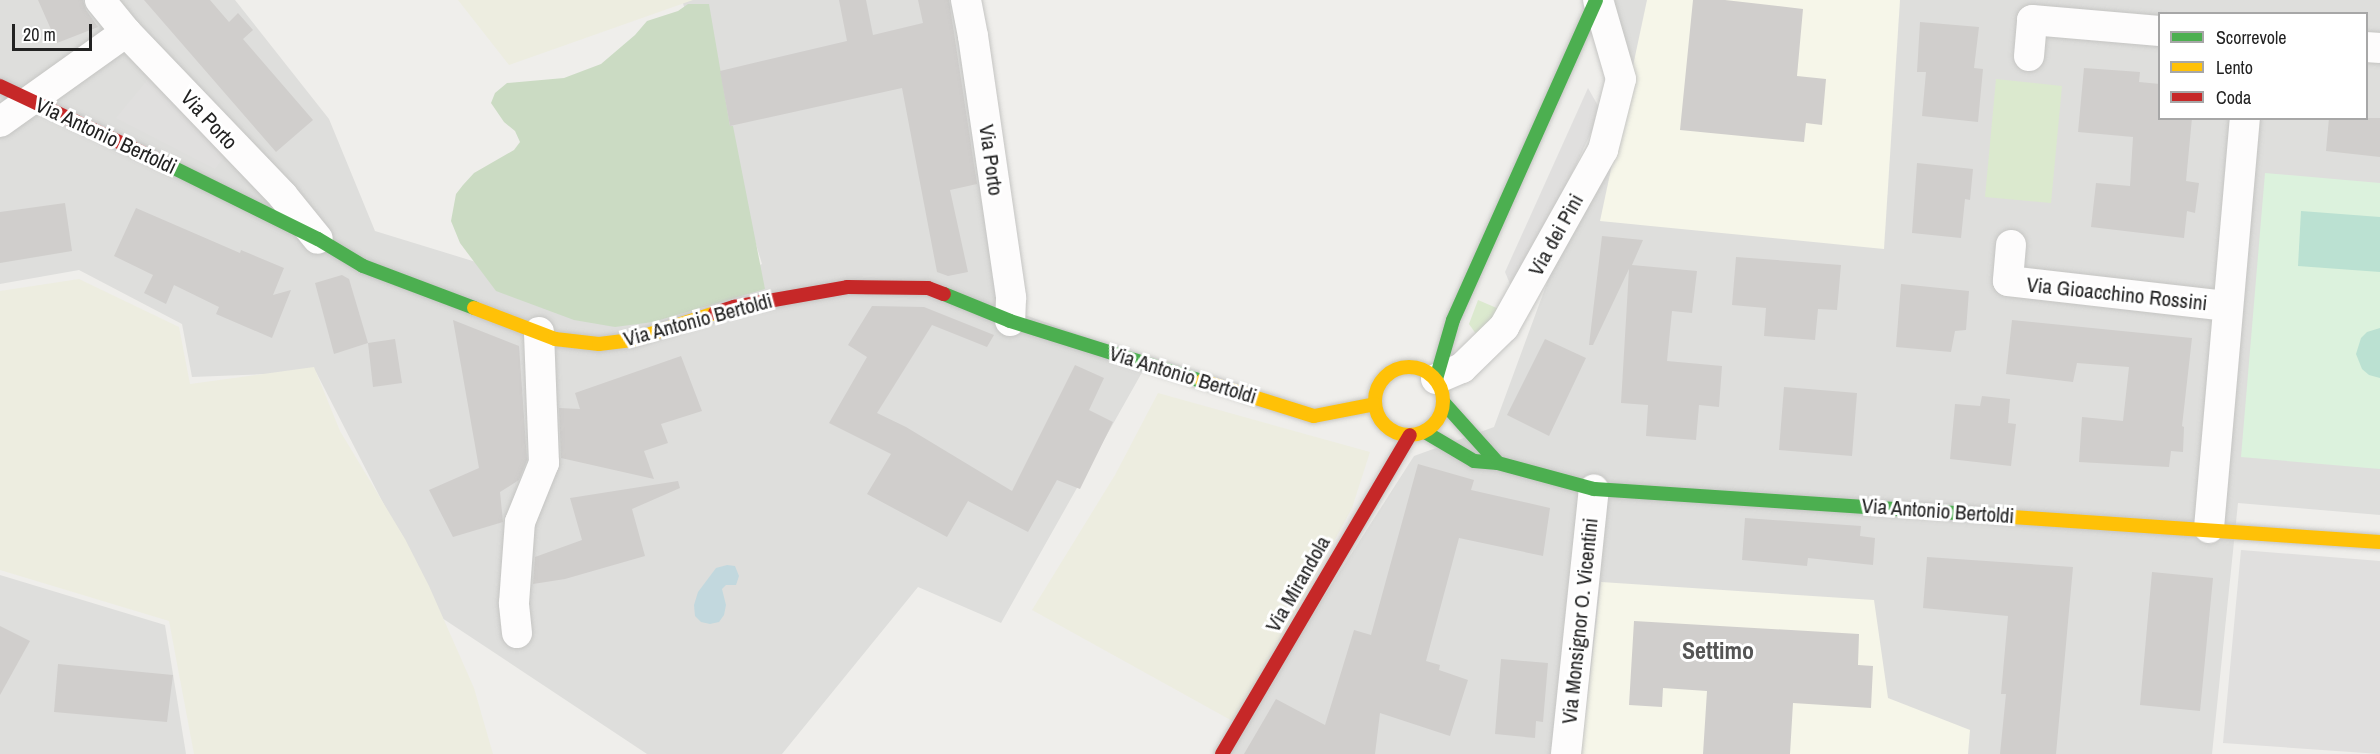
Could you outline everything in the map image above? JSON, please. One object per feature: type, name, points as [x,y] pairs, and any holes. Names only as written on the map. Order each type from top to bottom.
[{"type":"street","name":"Via Porto","points":[[100,0],[126,32],[236,150],[283,196],[318,239]]},
{"type":"street","name":"Via Porto","points":[[966,0],[1009,287],[1010,321]]},
{"type":"street","points":[[1430,382],[1453,320],[1567,61],[1597,0]]},
{"type":"street","points":[[1597,0],[1621,79]]},
{"type":"street","points":[[2029,57],[2032,20],[2158,31]]},
{"type":"street","points":[[0,122],[28,99],[126,32]]},
{"type":"street","points":[[1567,61],[1585,51],[1594,53],[1605,59],[1621,79]]},
{"type":"street","name":"Via dei Pini","points":[[1430,382],[1462,368],[1504,327],[1603,150],[1621,79]]},
{"type":"street","name":"Via Antonio Bertoldi","points":[[0,86],[212,185],[318,239],[363,266],[555,339],[599,344],[632,340],[734,306],[847,287],[928,288],[1010,321],[1314,416],[1375,404]]},
{"type":"street","name":"Via Gioacchino Rossini","points":[[2209,528],[2226,306],[2245,120]]},
{"type":"street","points":[[212,185],[236,150]]},
{"type":"street","name":"Via Gioacchino Rossini","points":[[2011,245],[2008,281],[2226,306]]},
{"type":"street","points":[[1453,320],[1429,347],[1430,382],[1437,422],[1425,432],[1410,435],[1393,431],[1381,420],[1375,404],[1377,389],[1385,376],[1397,368],[1430,382],[1498,464]]},
{"type":"street","points":[[517,633],[513,603],[520,522],[544,463],[539,332]]},
{"type":"street","name":"Via Antonio Bertoldi","points":[[1425,432],[1474,461],[1498,464],[1594,489],[2209,528],[2380,542]]},
{"type":"street","name":"Via Mirandola","points":[[1222,754],[1410,435]]},
{"type":"street","name":"Via Monsignor O. Vicentini","points":[[1566,754],[1594,489]]},
{"type":"shaded area","points":[[0,0],[235,0],[329,119],[375,231],[655,317],[762,264],[682,0],[971,0],[1025,315],[1149,360],[1001,623],[918,587],[782,754],[647,754],[442,618],[316,372],[192,377],[182,324],[79,270],[0,284]]},
{"type":"shaded area","points":[[458,0],[693,0],[509,65]]},
{"type":"shaded area","points":[[1615,0],[2380,0],[2380,515],[2238,503],[2212,754],[1223,754],[1414,456],[1494,427],[1611,109]]},
{"type":"shaded area","points":[[1647,0],[1900,0],[1884,249],[1600,221]]},
{"type":"shaded area","points":[[154,72],[228,152],[215,169],[116,118]]},
{"type":"shaded area","points":[[1588,88],[1601,111],[1515,296],[1505,272]]},
{"type":"shaded area","points":[[79,279],[179,327],[190,384],[314,367],[340,431],[405,539],[429,586],[474,688],[493,754],[194,754],[169,621],[0,570],[0,291]]},
{"type":"shaded area","points":[[1158,393],[1370,452],[1352,508],[1236,723],[1032,610],[1115,475]]},
{"type":"shaded area","points":[[2241,550],[2380,561],[2380,754],[2223,743]]},
{"type":"shaded area","points":[[0,575],[165,625],[186,754],[0,754]]},
{"type":"shaded area","points":[[1601,582],[1874,600],[1888,698],[1970,730],[1968,754],[1581,754]]},
{"type":"green space","points":[[688,4],[709,4],[730,126],[733,126],[765,289],[653,322],[615,327],[574,320],[496,291],[460,243],[451,221],[456,194],[463,185],[474,173],[514,150],[520,142],[515,131],[504,122],[491,103],[495,93],[507,83],[564,78],[601,64],[635,35],[647,21],[678,11]]},
{"type":"green space","points":[[1996,79],[2062,86],[2051,203],[1985,197]]},
{"type":"green space","points":[[2265,173],[2380,183],[2380,469],[2241,457]]},
{"type":"green space","points":[[2301,211],[2380,217],[2380,272],[2298,266]]},
{"type":"green space","points":[[1478,300],[1506,312],[1476,334],[1469,324]]},
{"type":"green space","points":[[2380,328],[2380,378],[2369,375],[2362,369],[2356,354],[2361,338],[2367,332]]},
{"type":"water","points":[[727,565],[735,566],[739,576],[736,585],[726,585],[722,589],[726,605],[724,615],[719,622],[710,624],[701,622],[695,616],[694,605],[698,592],[716,568]]},
{"type":"building","points":[[38,0],[83,0],[86,10],[98,27],[57,43]]},
{"type":"building","points":[[144,0],[210,0],[229,22],[238,13],[253,30],[243,39],[313,120],[276,152]]},
{"type":"building","points":[[839,0],[866,0],[873,35],[923,23],[918,0],[949,0],[977,184],[950,190],[968,272],[948,276],[937,272],[902,88],[730,126],[720,71],[847,41]]},
{"type":"building","points":[[1693,0],[1725,0],[1803,9],[1797,76],[1826,79],[1822,125],[1806,123],[1804,142],[1680,130]]},
{"type":"building","points":[[1920,22],[1979,27],[1974,68],[1983,69],[1978,122],[1922,116],[1926,72],[1917,72]]},
{"type":"building","points":[[2084,68],[2140,72],[2139,82],[2158,84],[2158,120],[2192,120],[2186,181],[2199,183],[2195,213],[2187,211],[2184,238],[2091,227],[2096,183],[2130,186],[2133,137],[2078,132]]},
{"type":"building","points":[[2380,118],[2380,157],[2326,151],[2329,120]]},
{"type":"building","points":[[1917,163],[1973,169],[1970,200],[1965,199],[1961,238],[1912,233]]},
{"type":"building","points":[[65,203],[72,251],[0,263],[0,212]]},
{"type":"building","points":[[136,208],[240,253],[241,250],[284,268],[273,295],[291,290],[272,338],[216,314],[219,307],[174,285],[166,304],[144,293],[153,275],[114,256]]},
{"type":"building","points":[[1602,236],[1643,240],[1632,265],[1697,271],[1692,313],[1672,311],[1667,361],[1722,366],[1719,407],[1699,405],[1696,440],[1646,436],[1648,405],[1621,403],[1629,269],[1593,345],[1589,345]]},
{"type":"building","points":[[1736,257],[1841,265],[1837,310],[1818,309],[1815,340],[1764,336],[1766,308],[1732,305]]},
{"type":"building","points":[[342,275],[349,279],[368,343],[334,354],[315,283]]},
{"type":"building","points":[[1901,284],[1969,291],[1966,330],[1955,331],[1951,352],[1896,347]]},
{"type":"building","points":[[872,306],[924,307],[994,335],[987,347],[932,325],[877,413],[906,427],[1012,491],[1075,365],[1104,378],[1089,410],[1113,422],[1080,489],[1057,480],[1028,532],[968,501],[947,537],[867,494],[891,454],[829,423],[867,357],[848,345]]},
{"type":"building","points":[[453,320],[519,346],[527,460],[519,480],[500,492],[503,522],[453,537],[429,490],[479,468]]},
{"type":"building","points":[[2012,320],[2192,338],[2182,426],[2184,427],[2183,452],[2171,451],[2169,467],[2079,462],[2082,417],[2123,421],[2129,367],[2077,363],[2073,382],[2006,374]]},
{"type":"building","points":[[395,339],[402,383],[373,387],[368,343]]},
{"type":"building","points":[[1545,339],[1586,358],[1549,436],[1507,415]]},
{"type":"building","points":[[681,356],[702,411],[661,424],[668,443],[644,451],[654,479],[561,458],[559,408],[580,409],[575,393]]},
{"type":"building","points":[[1784,387],[1857,393],[1852,456],[1779,450]]},
{"type":"building","points":[[1982,396],[2010,399],[2008,423],[2016,424],[2011,466],[1950,459],[1955,404],[1980,406]]},
{"type":"building","points":[[1418,464],[1474,480],[1471,490],[1550,508],[1543,556],[1459,538],[1426,661],[1440,665],[1439,670],[1468,680],[1450,736],[1380,713],[1375,754],[1244,754],[1276,699],[1325,725],[1354,630],[1371,635]]},
{"type":"building","points":[[678,481],[680,488],[632,509],[645,556],[565,579],[533,584],[535,557],[582,540],[570,498]]},
{"type":"building","points":[[1745,518],[1861,526],[1860,536],[1875,538],[1873,565],[1808,558],[1807,566],[1742,560]]},
{"type":"building","points":[[1927,557],[2073,567],[2056,754],[2000,754],[2006,694],[2001,694],[2008,616],[1923,608]]},
{"type":"building","points":[[2152,572],[2213,578],[2200,711],[2140,705]]},
{"type":"building","points":[[1634,621],[1859,634],[1858,665],[1873,666],[1871,708],[1793,703],[1790,754],[1703,754],[1707,691],[1663,688],[1662,707],[1629,705]]},
{"type":"building","points":[[0,626],[30,641],[0,695]]},
{"type":"building","points":[[1501,659],[1548,663],[1543,722],[1536,721],[1535,738],[1495,734]]},
{"type":"building","points":[[58,664],[173,675],[167,722],[54,712]]},
{"type":"traffic: fast","points":[[1436,379],[1453,320],[1596,0]]},
{"type":"traffic: fast","points":[[166,164],[318,239],[363,266],[474,308]]},
{"type":"traffic: fast","points":[[944,294],[1010,321],[1202,381]]},
{"type":"traffic: fast","points":[[1443,402],[1497,462]]},
{"type":"traffic: fast","points":[[1425,432],[1474,461],[1498,463],[1594,489],[1997,516]]},
{"type":"traffic: slow","points":[[474,308],[555,339],[599,344],[632,340],[715,313]]},
{"type":"traffic: slow","points":[[1409,367],[1422,370],[1433,377],[1440,388],[1443,401],[1440,414],[1433,425],[1422,432],[1409,435],[1396,432],[1385,425],[1378,414],[1375,401],[1378,388],[1385,377],[1396,370],[1409,367]]},
{"type":"traffic: slow","points":[[1202,381],[1314,416],[1375,404]]},
{"type":"traffic: slow","points":[[1997,516],[2380,542]]},
{"type":"traffic: jam","points":[[0,86],[166,164]]},
{"type":"traffic: jam","points":[[715,313],[734,307],[847,287],[928,288],[944,294]]},
{"type":"traffic: jam","points":[[1222,754],[1410,435]]},
{"type":"district","name":"Settimo","points":[[1718,651]]}]
